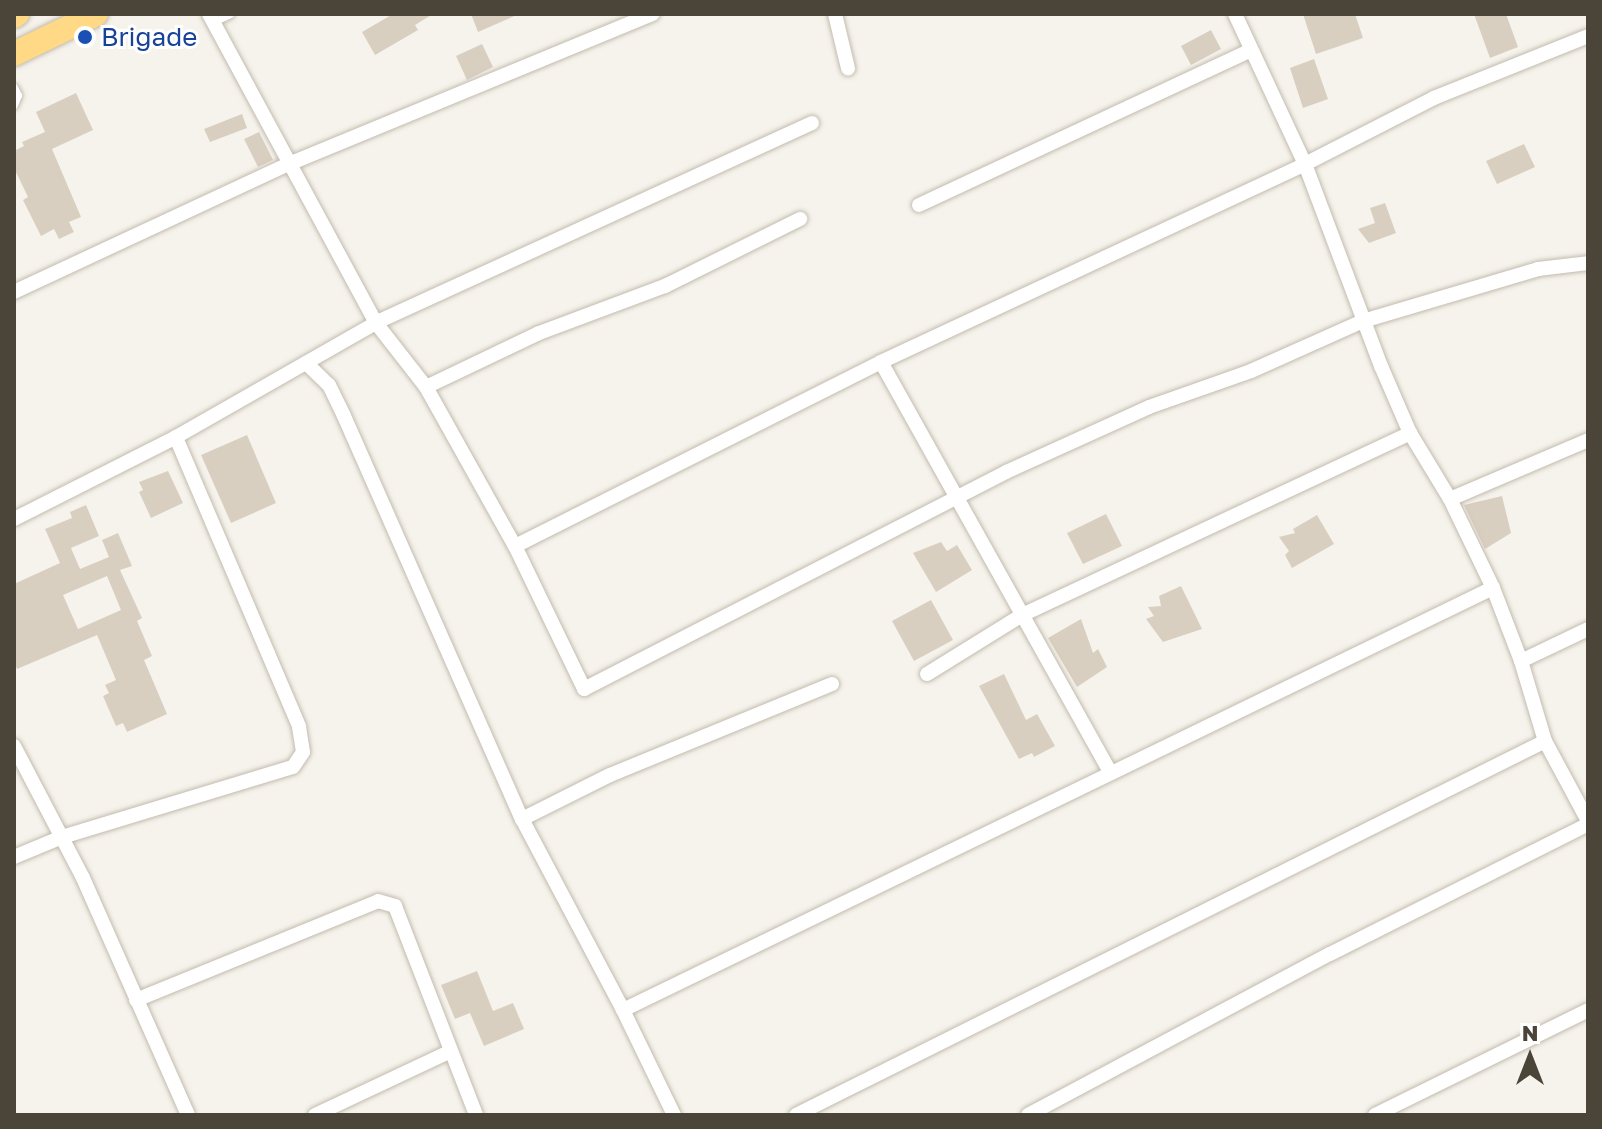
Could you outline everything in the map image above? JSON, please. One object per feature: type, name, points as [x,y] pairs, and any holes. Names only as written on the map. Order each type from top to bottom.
[{"type":"highway","points":[[14,54],[96,14]]},
{"type":"street","points":[[14,292],[291,163],[653,14]]},
{"type":"street","points":[[835,14],[848,68]]},
{"type":"street","points":[[1028,1115],[1330,954],[1588,823],[1545,741],[1521,661],[1493,588],[1450,499],[1410,433],[1363,321],[1305,164],[1249,51],[1235,14]]},
{"type":"street","points":[[211,18],[376,323],[426,387],[515,546],[584,689],[957,497],[1149,407],[1251,371],[1363,321],[1538,269],[1588,263]]},
{"type":"street","points":[[515,546],[881,362],[1305,164],[1434,98],[1588,36]]},
{"type":"street","points":[[919,205],[1249,51]]},
{"type":"street","points":[[14,519],[176,437],[376,323],[812,123]]},
{"type":"street","points":[[426,387],[539,333],[665,286],[800,219]]},
{"type":"street","points":[[881,362],[1110,772]]},
{"type":"street","points":[[306,363],[329,385],[522,819],[623,1010],[674,1115]]},
{"type":"street","points":[[927,674],[1022,615],[1410,433]]},
{"type":"street","points":[[14,857],[62,837],[293,767],[303,752],[299,726],[176,437]]},
{"type":"street","points":[[1450,499],[1588,440]]},
{"type":"street","points":[[623,1010],[1493,588]]},
{"type":"street","points":[[1521,661],[1588,629]]},
{"type":"street","points":[[522,819],[610,775],[832,684]]},
{"type":"street","points":[[796,1115],[1545,741]]},
{"type":"street","points":[[14,746],[62,837],[188,1115]]},
{"type":"street","points":[[136,1000],[378,901],[395,906],[449,1052],[476,1115]]},
{"type":"street","points":[[1375,1115],[1588,1010]]},
{"type":"street","points":[[315,1115],[449,1052]]},
{"type":"lane","points":[[211,18],[230,14]]},
{"type":"lane","points":[[14,87],[18,95],[14,105]]},
{"type":"building","points":[[393,14],[433,14],[415,25],[418,30],[375,55],[362,32]]},
{"type":"building","points":[[471,14],[519,14],[478,32]]},
{"type":"building","points":[[1303,14],[1355,14],[1363,38],[1316,54]]},
{"type":"building","points":[[1474,14],[1506,14],[1518,47],[1490,58]]},
{"type":"building","points":[[1211,30],[1221,49],[1191,65],[1181,46]]},
{"type":"building","points":[[482,44],[493,67],[467,80],[456,56]]},
{"type":"building","points":[[1314,59],[1328,99],[1303,108],[1290,68]]},
{"type":"building","points":[[76,93],[93,130],[52,149],[81,217],[69,222],[74,232],[59,239],[54,229],[41,236],[23,200],[28,197],[14,168],[14,151],[24,146],[22,142],[45,132],[36,112]]},
{"type":"building","points":[[242,114],[247,128],[210,142],[204,129]]},
{"type":"building","points":[[259,132],[273,160],[258,167],[244,139]]},
{"type":"building","points":[[1524,144],[1535,167],[1497,184],[1486,161]]},
{"type":"building","points":[[1385,203],[1396,233],[1369,243],[1358,229],[1375,223],[1370,208]]},
{"type":"building","points":[[247,435],[276,503],[231,523],[201,455]]},
{"type":"building","points":[[168,471],[183,503],[151,518],[139,492],[143,490],[139,482]]},
{"type":"building","points":[[1502,496],[1511,533],[1485,549],[1464,505]]},
{"type":"building","points":[[86,505],[99,536],[71,548],[80,569],[109,557],[102,540],[118,533],[132,566],[120,570],[142,618],[137,621],[152,656],[144,660],[167,714],[127,732],[123,723],[116,726],[103,696],[109,693],[105,685],[116,680],[97,635],[17,669],[14,661],[14,584],[60,563],[45,529],[72,518],[70,512]],"holes":[[[107,576],[121,610],[78,629],[63,595]]]},
{"type":"building","points":[[1106,514],[1122,546],[1083,564],[1067,533]]},
{"type":"building","points":[[1317,515],[1334,544],[1292,568],[1285,555],[1289,551],[1279,537],[1295,533],[1293,529]]},
{"type":"building","points":[[941,542],[947,551],[957,545],[972,570],[936,592],[913,553]]},
{"type":"building","points":[[1181,586],[1202,629],[1163,642],[1146,619],[1154,616],[1148,607],[1161,606],[1159,596]]},
{"type":"building","points":[[931,600],[953,640],[914,661],[892,621]]},
{"type":"building","points":[[1081,619],[1093,653],[1098,649],[1107,667],[1077,687],[1048,638]]},
{"type":"building","points":[[1004,674],[1026,720],[1037,714],[1055,746],[1034,757],[1032,753],[1019,759],[979,686]]},
{"type":"building","points":[[477,971],[493,1011],[513,1003],[524,1029],[484,1046],[470,1013],[455,1019],[441,985]]},
{"type":"place","name":"Brigade","points":[[85,37]]}]
